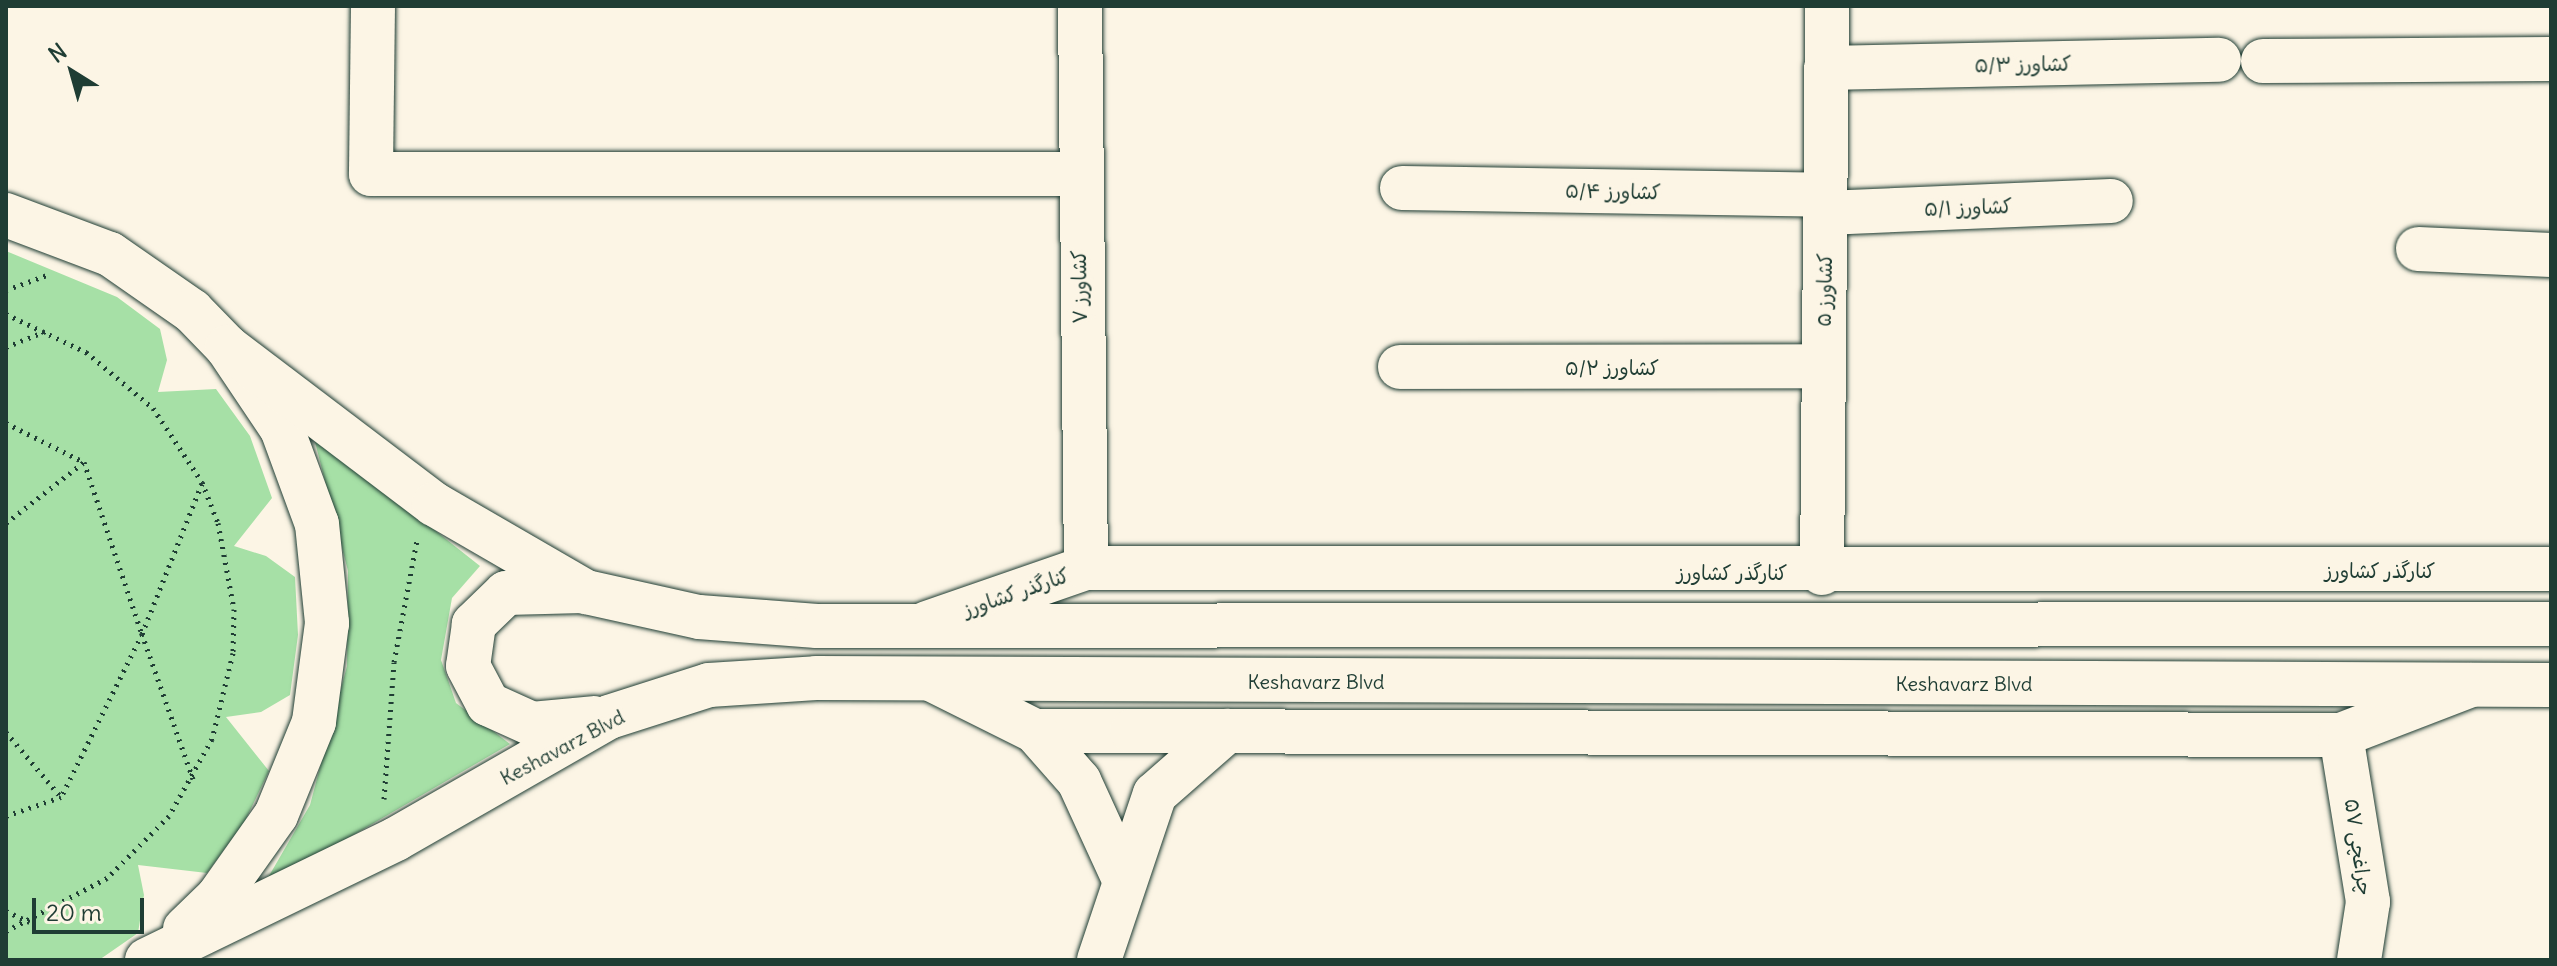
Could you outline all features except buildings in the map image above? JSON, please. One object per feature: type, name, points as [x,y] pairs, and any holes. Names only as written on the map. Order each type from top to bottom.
[{"type":"street","points":[[373,6],[371,174],[1077,174]]},
{"type":"street","name":"کشاورز ۷","points":[[1080,6],[1077,174],[1086,568]]},
{"type":"street","name":"کشاورز ۵","points":[[1822,573],[1827,6]]},
{"type":"street","points":[[2263,61],[2551,59]]},
{"type":"street","name":"کشاورز ۵/۳","points":[[1826,68],[2219,60]]},
{"type":"street","name":"کشاورز ۵/۴","points":[[1402,188],[1825,204]]},
{"type":"street","name":"کشاورز ۵/۱","points":[[1825,204],[2111,201]]},
{"type":"street","points":[[6,215],[110,254],[153,280],[227,347],[434,504],[586,592]]},
{"type":"street","points":[[2418,249],[2551,255]]},
{"type":"street","points":[[146,960],[218,897],[270,826],[298,770],[323,673],[325,585],[317,524],[282,429],[227,347]]},
{"type":"street","name":"کشاورز ۵/۲","points":[[1400,367],[1824,366]]},
{"type":"street","name":"کنارگذر کشاورز","points":[[923,624],[1086,568],[1822,573],[2551,569]]},
{"type":"street","points":[[609,717],[532,724],[488,704],[468,666],[474,624],[506,593],[586,592],[699,617],[923,624],[2551,624]]},
{"type":"street","points":[[931,679],[1035,731],[1079,781],[1123,877]]},
{"type":"street","name":"Keshavarz Blvd","points":[[146,960],[396,839],[609,717],[709,685],[931,679],[2551,685]]},
{"type":"street","points":[[1035,731],[2341,735],[2473,684]]},
{"type":"street","points":[[1099,960],[1123,877],[1155,794],[1227,731]]},
{"type":"street","name":"چراغچی ۵۷","points":[[2341,735],[2368,902],[2359,960]]},
{"type":"path","points":[[6,314],[47,330],[110,369],[153,408],[202,482],[229,565],[233,653],[212,739],[193,779],[141,849],[71,903],[31,923],[6,931]]},
{"type":"path","points":[[6,347],[47,330]]},
{"type":"path","points":[[6,423],[84,462],[193,779]]},
{"type":"path","points":[[6,523],[84,462]]},
{"type":"path","points":[[6,816],[61,797],[142,634],[202,482]]},
{"type":"path","points":[[396,839],[384,809],[394,662],[421,518],[434,504]]},
{"type":"path","points":[[6,732],[61,797]]},
{"type":"path","points":[[6,911],[31,923]]},
{"type":"green space","points":[[6,251],[117,297],[160,329],[167,360],[158,392],[216,389],[250,436],[272,498],[234,546],[266,556],[295,577],[298,635],[290,695],[261,712],[226,717],[269,771],[245,821],[207,873],[138,865],[144,895],[138,933],[99,960],[6,960]]},
{"type":"green space","points":[[313,434],[480,566],[452,598],[441,660],[456,703],[510,744],[262,888],[310,805],[347,666],[348,571]]}]
